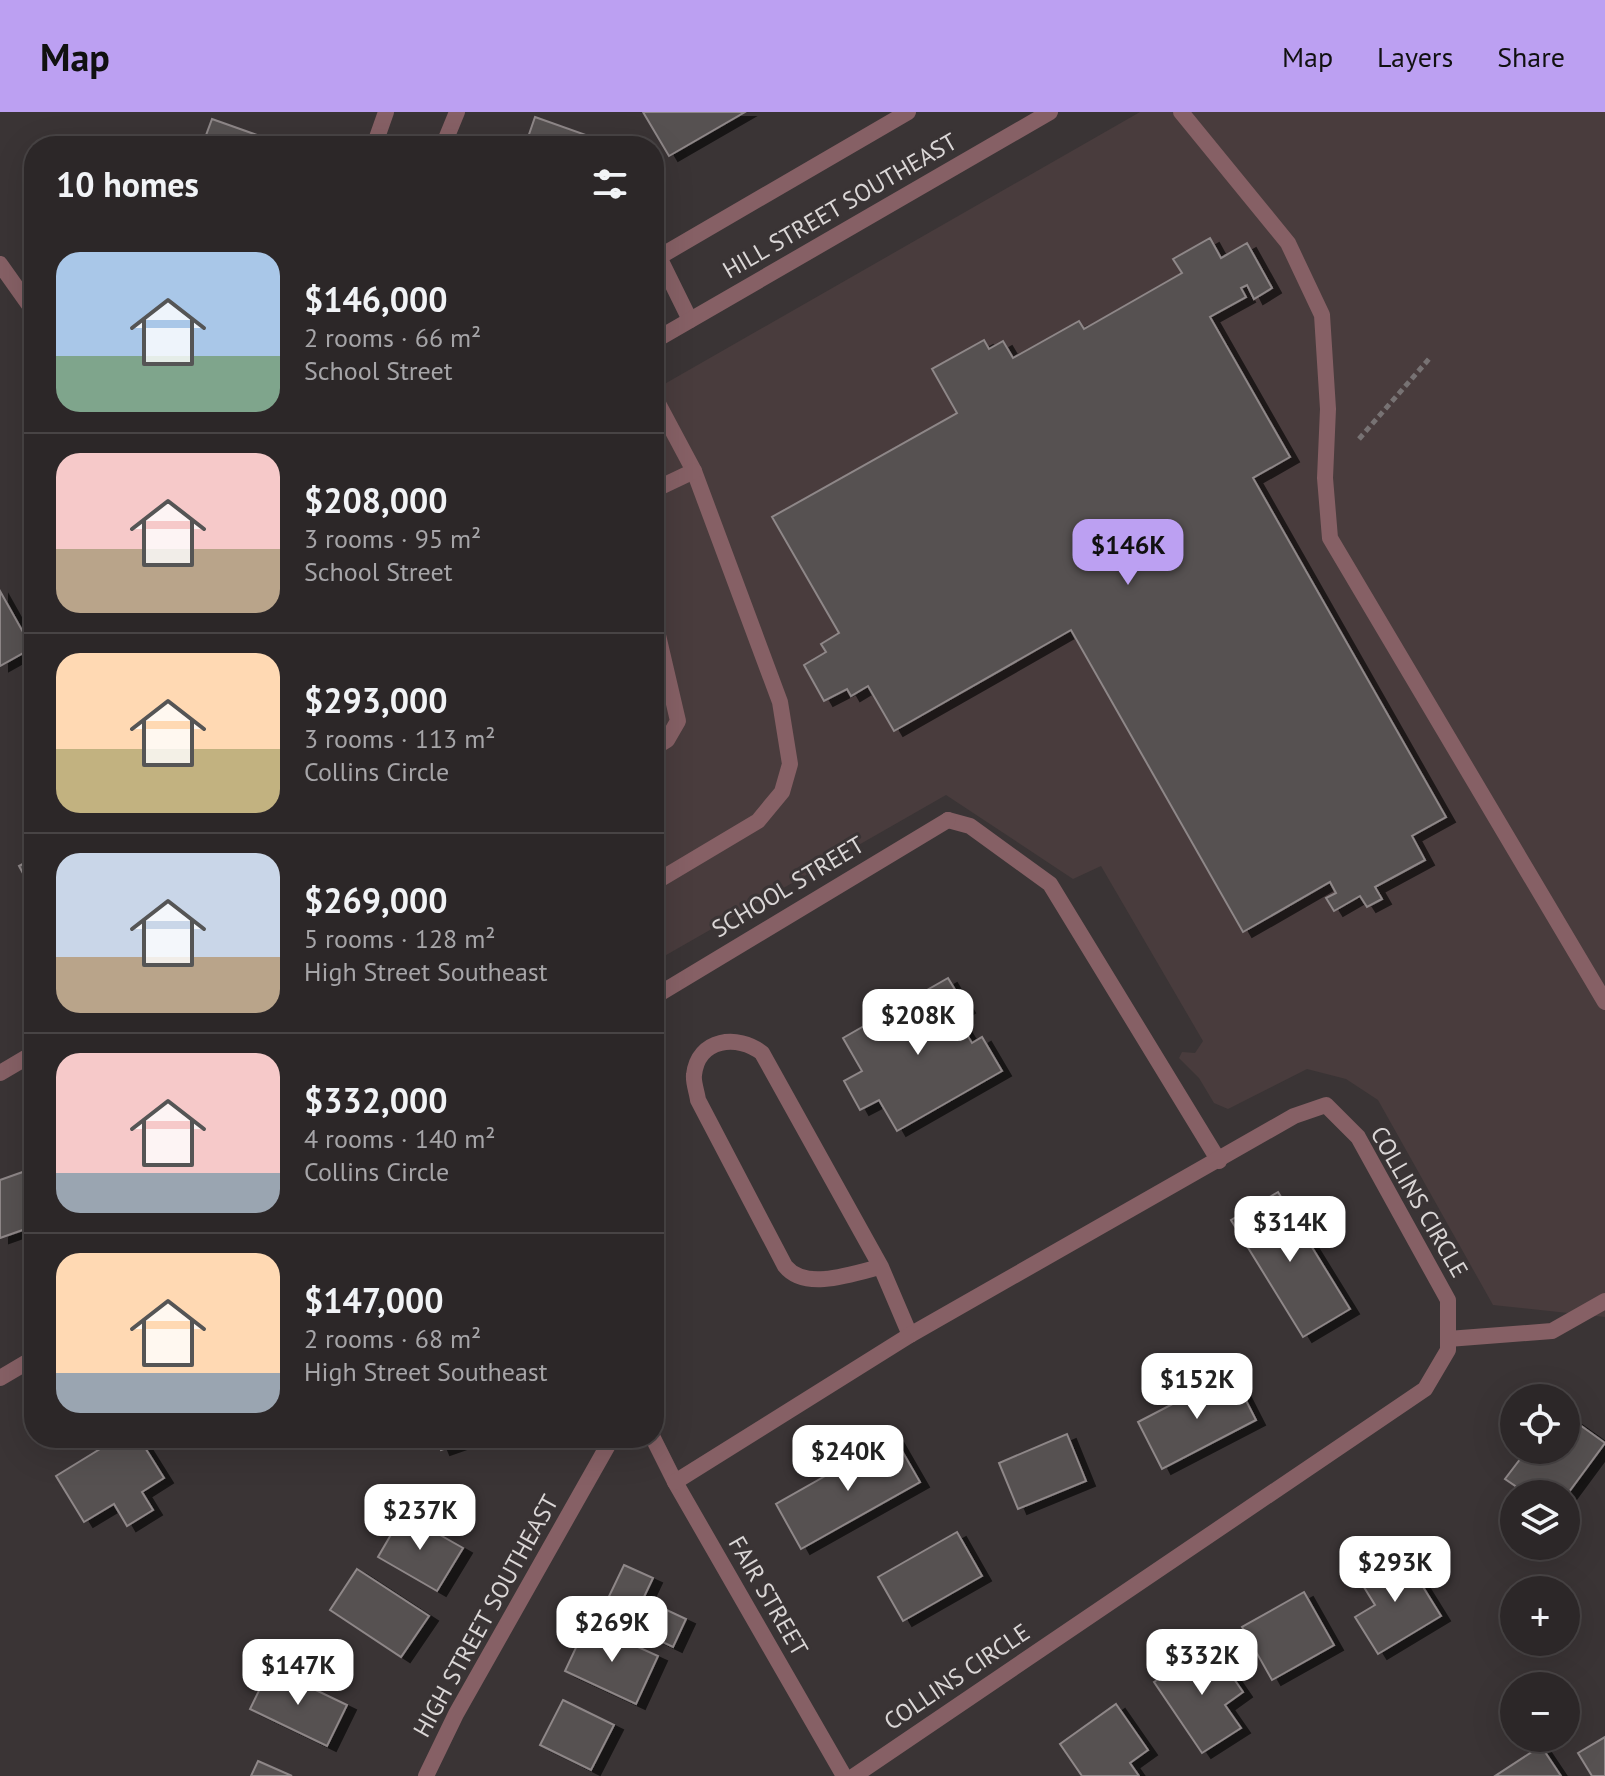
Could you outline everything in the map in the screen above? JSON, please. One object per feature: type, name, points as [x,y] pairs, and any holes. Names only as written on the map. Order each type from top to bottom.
[{"type":"street","points":[[378,136],[386,112]]},
{"type":"street","points":[[447,136],[457,112]]},
{"type":"street","points":[[664,254],[908,112]]},
{"type":"street","name":"HILL STREET SOUTHEAST","points":[[664,335],[1050,112]]},
{"type":"street","points":[[1181,112],[1288,243],[1322,315],[1328,409],[1325,478],[1330,538],[1605,1002]]},
{"type":"street","points":[[0,264],[24,298]]},
{"type":"street","points":[[664,267],[690,320]]},
{"type":"street","points":[[664,415],[694,471],[780,702],[790,764],[782,792],[758,821],[664,877]]},
{"type":"street","points":[[664,485],[694,471]]},
{"type":"street","points":[[664,661],[678,721],[664,742]]},
{"type":"street","name":"SCHOOL STREET","points":[[664,991],[948,820],[970,826],[1050,884],[1219,1161]]},
{"type":"street","points":[[881,1267],[811,1279],[792,1275],[785,1266],[698,1100],[694,1077],[698,1058],[710,1047],[732,1040],[751,1044],[762,1053],[881,1267],[910,1335]]},
{"type":"street","points":[[0,1073],[24,1059]]},
{"type":"street","name":"COLLINS CIRCLE","points":[[675,1482],[910,1335],[1294,1116],[1326,1105],[1358,1137],[1448,1300],[1448,1350],[1425,1389],[854,1776]]},
{"type":"street","points":[[1448,1339],[1552,1331],[1605,1301]]},
{"type":"street","points":[[0,1378],[24,1364]]},
{"type":"street","name":"HIGH STREET SOUTHEAST","points":[[426,1776],[456,1714],[606,1448]]},
{"type":"street","name":"FAIR STREET","points":[[658,1448],[844,1776]]},
{"type":"path","points":[[1359,439],[1429,359]]},
{"type":"shaded area","points":[[1140,112],[1605,112],[1605,1317],[1493,1305],[1378,1100],[1346,1079],[1307,1069],[1228,1109],[1214,1103],[1199,1078],[1179,1058],[1182,1052],[1195,1053],[1203,1041],[1101,866],[1073,879],[946,795],[664,956],[664,384]]},
{"type":"building","points":[[643,112],[745,112],[669,156],[664,148],[664,136],[657,136]]},
{"type":"building","points":[[535,117],[586,135],[586,136],[528,136]]},
{"type":"building","points":[[212,119],[260,136],[206,136]]},
{"type":"building","points":[[1210,238],[1221,258],[1247,243],[1272,288],[1254,299],[1247,285],[1241,288],[1246,297],[1210,317],[1290,457],[1253,478],[1446,817],[1412,836],[1425,860],[1375,887],[1382,899],[1367,907],[1360,896],[1334,911],[1326,898],[1336,893],[1330,882],[1243,932],[1071,630],[894,731],[868,686],[851,696],[847,689],[824,701],[804,665],[826,652],[821,644],[839,633],[772,517],[957,413],[932,369],[984,340],[989,349],[1003,341],[1013,358],[1079,321],[1084,329],[1182,273],[1173,259]]},
{"type":"building","points":[[0,591],[24,634],[24,652],[0,666]]},
{"type":"building","points":[[948,978],[966,1008],[955,1015],[972,1043],[982,1037],[1002,1071],[897,1131],[879,1100],[860,1110],[844,1081],[862,1071],[843,1038]]},
{"type":"building","points":[[24,1172],[24,1230],[0,1238],[0,1180]]},
{"type":"building","points":[[1278,1192],[1350,1309],[1303,1337],[1231,1220]]},
{"type":"building","points":[[1232,1373],[1256,1420],[1162,1469],[1138,1422]]},
{"type":"building","points":[[1580,1425],[1605,1443],[1578,1480],[1505,1479],[1516,1464],[1580,1464]]},
{"type":"building","points":[[1067,1434],[1086,1481],[1018,1509],[999,1463]]},
{"type":"building","points":[[894,1437],[920,1482],[801,1549],[776,1504]]},
{"type":"building","points":[[102,1448],[145,1448],[164,1478],[142,1492],[153,1510],[127,1526],[114,1504],[84,1522],[56,1476]]},
{"type":"building","points":[[403,1514],[463,1548],[437,1591],[378,1557]]},
{"type":"building","points":[[957,1532],[982,1576],[903,1621],[878,1577]]},
{"type":"building","points":[[1402,1553],[1441,1616],[1378,1654],[1355,1617],[1375,1605],[1359,1579]]},
{"type":"building","points":[[624,1565],[653,1578],[643,1599],[686,1619],[673,1647],[601,1613]]},
{"type":"building","points":[[357,1569],[429,1616],[401,1657],[330,1610]]},
{"type":"building","points":[[1304,1592],[1334,1645],[1272,1680],[1242,1627]]},
{"type":"building","points":[[587,1624],[658,1656],[636,1704],[565,1671]]},
{"type":"building","points":[[1210,1644],[1243,1692],[1225,1705],[1241,1728],[1202,1753],[1154,1682]]},
{"type":"building","points":[[270,1668],[347,1705],[327,1746],[250,1709]]},
{"type":"building","points":[[563,1700],[614,1725],[591,1770],[540,1745]]},
{"type":"building","points":[[1116,1704],[1148,1750],[1130,1763],[1139,1776],[1082,1776],[1060,1744]]},
{"type":"building","points":[[1605,1737],[1605,1776],[1592,1776],[1580,1752]]},
{"type":"building","points":[[1532,1752],[1545,1752],[1561,1776],[1495,1776]]},
{"type":"building","points":[[258,1761],[292,1776],[251,1776]]}]
